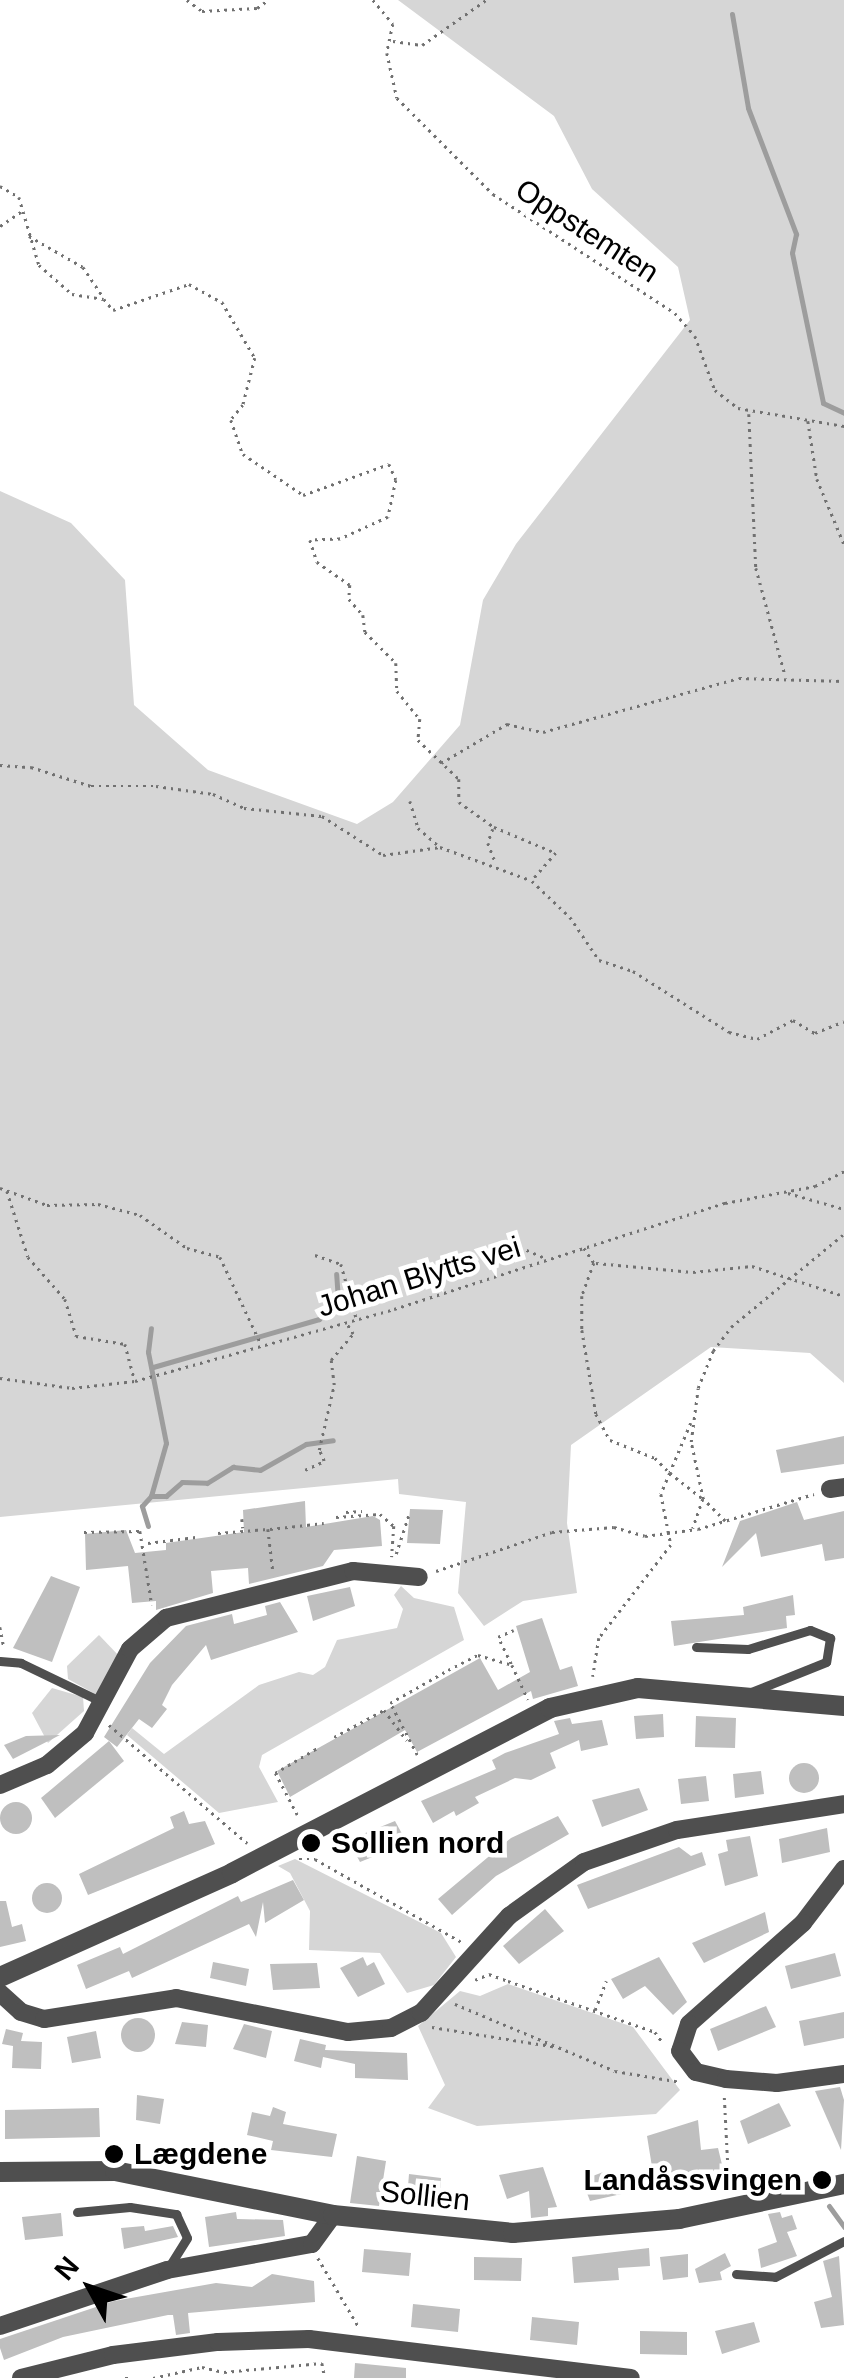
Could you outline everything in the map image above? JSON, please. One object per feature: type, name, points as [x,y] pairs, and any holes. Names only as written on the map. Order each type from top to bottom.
[{"type":"street","points":[[0,1785],[68,1749],[100,1709],[130,1649],[166,1618],[353,1572],[419,1576]]},
{"type":"street","points":[[0,1977],[232,1873],[535,1713],[596,1694],[655,1688],[844,1706]]},
{"type":"street","points":[[0,1993],[20,2012],[44,2019],[176,1998],[348,2032],[412,2020],[442,1994],[476,1950],[544,1888],[608,1851],[676,1830],[844,1804]]},
{"type":"street","points":[[844,1869],[803,1924],[688,2024],[680,2051],[702,2074],[726,2079],[777,2083],[844,2074]]},
{"type":"street","name":"Sollien","points":[[0,2172],[115,2171],[333,2215],[459,2232],[560,2232],[708,2214],[844,2184]]},
{"type":"street","points":[[0,2326],[167,2270],[312,2244],[333,2215]]},
{"type":"street","points":[[21,2378],[113,2355],[310,2339],[631,2378]]},
{"type":"lane","points":[[696,1648],[748,1650],[810,1630],[830,1638],[826,1662],[765,1682],[744,1696]]},
{"type":"lane","points":[[0,1661],[22,1663],[100,1709]]},
{"type":"lane","points":[[77,2212],[130,2207],[176,2214],[187,2238],[167,2270]]},
{"type":"lane","points":[[736,2274],[775,2276],[844,2240]]},
{"type":"path","points":[[187,0],[202,11],[258,8],[268,0]]},
{"type":"path","name":"Oppstemten","points":[[373,0],[393,24],[388,75],[416,122],[522,219],[675,312],[695,336],[715,390],[749,412]]},
{"type":"path","points":[[392,40],[422,45],[486,0]]},
{"type":"path","points":[[0,186],[14,191],[39,265],[72,294],[104,299]]},
{"type":"path","points":[[0,226],[22,211]]},
{"type":"path","points":[[28,236],[83,266],[113,310],[189,284],[222,302],[255,358],[243,405],[232,420],[234,434],[243,454],[278,472],[298,493],[389,464],[396,480],[388,516],[340,540],[310,540],[325,573],[341,574],[350,584],[349,599],[364,614],[365,632],[396,664],[397,691],[420,719],[418,740],[459,779],[460,802],[494,826],[556,853],[532,881]]},
{"type":"path","points":[[786,676],[756,568],[749,412],[775,410],[844,426]]},
{"type":"path","points":[[808,420],[817,479],[844,544]]},
{"type":"path","points":[[440,764],[507,724],[543,732],[668,694],[739,678],[786,676],[844,682]]},
{"type":"path","points":[[0,765],[32,767],[91,786],[156,786],[213,794],[244,808],[322,816],[383,855],[440,847]]},
{"type":"path","points":[[410,802],[418,828],[440,847],[532,881],[564,910],[601,962],[632,971],[730,1032],[757,1039],[793,1020],[815,1034],[844,1021]]},
{"type":"path","points":[[494,826],[488,842],[496,865]]},
{"type":"path","name":"Johan Blytts vei","points":[[0,1378],[72,1388],[135,1382],[356,1318],[725,1202],[788,1194],[844,1171]]},
{"type":"path","points":[[0,1188],[47,1206],[98,1204],[140,1215],[187,1248],[220,1257],[262,1344]]},
{"type":"path","points":[[6,1190],[28,1258],[65,1298],[76,1336],[125,1344],[135,1382]]},
{"type":"path","points":[[788,1194],[844,1209]]},
{"type":"path","points":[[596,1694],[591,1669],[599,1638],[671,1545],[662,1494],[692,1421],[713,1351],[731,1327],[844,1234]]},
{"type":"path","points":[[506,1242],[547,1259]]},
{"type":"path","points":[[584,1246],[594,1262]]},
{"type":"path","points":[[315,1256],[340,1264],[356,1318]]},
{"type":"path","points":[[594,1262],[694,1272],[752,1266],[844,1296]]},
{"type":"path","points":[[594,1262],[582,1296],[582,1330],[596,1414],[610,1440],[655,1458],[726,1521]]},
{"type":"path","points":[[305,1470],[324,1462],[319,1450],[334,1385],[331,1360],[353,1334],[345,1321]]},
{"type":"path","points":[[692,1421],[703,1500],[692,1529]]},
{"type":"path","points":[[419,1576],[552,1532],[614,1527],[645,1536],[692,1529],[837,1488]]},
{"type":"path","points":[[336,1518],[362,1511]]},
{"type":"path","points":[[218,1521],[219,1533],[268,1529],[322,1523],[317,1512]]},
{"type":"path","points":[[346,1512],[380,1514],[394,1526],[392,1563],[385,1563]]},
{"type":"path","points":[[293,1515],[294,1525]]},
{"type":"path","points":[[396,1564],[408,1516]]},
{"type":"path","points":[[242,1519],[244,1530]]},
{"type":"path","points":[[84,1532],[134,1527],[146,1543],[152,1606]]},
{"type":"path","points":[[146,1543],[196,1537],[194,1528]]},
{"type":"path","points":[[268,1529],[274,1580]]},
{"type":"path","points":[[0,1627],[2,1642]]},
{"type":"path","points":[[514,1630],[498,1638],[535,1713]]},
{"type":"path","points":[[424,1770],[392,1700],[478,1655],[512,1665]]},
{"type":"path","points":[[100,1709],[249,1844]]},
{"type":"path","points":[[334,1737],[384,1710],[399,1738],[408,1739]]},
{"type":"path","points":[[301,1822],[275,1773],[319,1747]]},
{"type":"path","points":[[297,1857],[314,1859],[476,1950]]},
{"type":"path","points":[[468,1976],[478,1982],[489,1974],[655,2032],[668,2049]]},
{"type":"path","points":[[595,2011],[606,1981]]},
{"type":"path","points":[[442,1994],[473,2015],[662,2083],[702,2074]]},
{"type":"path","points":[[412,2020],[560,2047]]},
{"type":"path","points":[[718,2194],[728,2175],[726,2079]]},
{"type":"path","points":[[315,2254],[362,2333]]},
{"type":"path","points":[[153,2378],[202,2367],[224,2375],[322,2363],[325,2378]]},
{"type":"shaded area","points":[[398,0],[844,0],[844,1383],[810,1353],[711,1347],[571,1445],[567,1523],[577,1593],[523,1601],[484,1626],[458,1593],[466,1502],[399,1494],[398,1479],[0,1517],[0,491],[71,523],[125,580],[134,705],[208,770],[357,824],[393,802],[460,725],[483,600],[516,544],[690,320],[678,267],[592,189],[554,116]]},
{"type":"shaded area","points":[[401,1586],[414,1598],[454,1607],[464,1640],[262,1755],[259,1767],[278,1802],[219,1813],[127,1735],[132,1728],[164,1754],[259,1685],[299,1672],[313,1675],[325,1667],[337,1640],[397,1628],[403,1609],[394,1595]]},
{"type":"shaded area","points":[[99,1635],[120,1657],[97,1695],[68,1679],[67,1666]]},
{"type":"shaded area","points":[[52,1688],[83,1697],[84,1711],[48,1743],[32,1713]]},
{"type":"shaded area","points":[[295,1859],[441,1933],[456,1957],[434,1985],[407,1993],[380,1953],[309,1950],[310,1911],[290,1873],[278,1866]]},
{"type":"shaded area","points":[[508,1984],[633,2027],[680,2090],[656,2114],[477,2126],[428,2108],[445,2085],[418,2026],[460,1991],[480,1996]]},
{"type":"building","points":[[844,1436],[844,1464],[781,1473],[776,1450]]},
{"type":"building","points":[[305,1501],[306,1527],[373,1516],[380,1520],[382,1546],[334,1550],[323,1566],[249,1584],[248,1568],[211,1571],[213,1593],[156,1610],[156,1601],[132,1603],[128,1566],[86,1570],[85,1534],[126,1530],[135,1553],[166,1550],[166,1543],[244,1532],[243,1510]]},
{"type":"building","points":[[797,1502],[804,1520],[844,1511],[844,1558],[825,1561],[822,1544],[761,1557],[756,1533],[722,1567],[740,1521]]},
{"type":"building","points":[[410,1509],[443,1510],[440,1544],[407,1543]]},
{"type":"building","points":[[51,1576],[80,1587],[52,1662],[13,1648]]},
{"type":"building","points":[[350,1587],[355,1606],[313,1621],[307,1596]]},
{"type":"building","points":[[793,1595],[795,1615],[786,1616],[787,1628],[674,1646],[671,1621],[744,1615],[743,1607]]},
{"type":"building","points":[[280,1602],[298,1632],[211,1660],[206,1645],[172,1685],[162,1705],[167,1709],[152,1728],[139,1719],[117,1747],[104,1737],[150,1663],[186,1626],[232,1614],[234,1624],[267,1615],[265,1606]]},
{"type":"building","points":[[542,1618],[560,1670],[572,1666],[578,1686],[533,1699],[531,1691],[417,1752],[405,1730],[290,1797],[277,1771],[480,1658],[498,1690],[530,1672],[516,1626]]},
{"type":"building","points":[[663,1714],[664,1737],[636,1739],[634,1716]]},
{"type":"building","points":[[696,1716],[736,1718],[735,1748],[695,1747]]},
{"type":"building","points":[[570,1718],[572,1724],[602,1720],[608,1745],[581,1751],[579,1740],[550,1753],[556,1768],[531,1780],[515,1778],[475,1797],[479,1803],[456,1816],[454,1811],[433,1823],[421,1801],[496,1769],[492,1760],[505,1753],[559,1734],[554,1721]]},
{"type":"building","points":[[60,1735],[13,1759],[4,1745],[26,1736]]},
{"type":"building","points":[[109,1741],[124,1761],[55,1818],[41,1798]]},
{"type":"building","points":[[804,1763],[815,1767],[819,1778],[815,1789],[804,1793],[793,1789],[789,1778],[793,1767]]},
{"type":"building","points":[[761,1771],[764,1794],[735,1798],[733,1774]]},
{"type":"building","points":[[706,1776],[709,1801],[681,1804],[678,1779]]},
{"type":"building","points":[[639,1788],[648,1810],[602,1827],[592,1800]]},
{"type":"building","points":[[16,1802],[27,1807],[32,1818],[27,1829],[16,1834],[5,1829],[0,1818],[5,1807]]},
{"type":"building","points":[[184,1811],[189,1824],[205,1821],[215,1844],[88,1895],[79,1874],[174,1828],[170,1817]]},
{"type":"building","points":[[558,1816],[569,1834],[496,1876],[452,1915],[438,1899],[511,1838]]},
{"type":"building","points":[[395,1821],[407,1843],[360,1862],[348,1840]]},
{"type":"building","points":[[827,1828],[830,1852],[782,1863],[779,1839]]},
{"type":"building","points":[[750,1836],[758,1876],[725,1886],[718,1854],[728,1851],[726,1840]]},
{"type":"building","points":[[679,1847],[691,1856],[702,1852],[706,1865],[588,1909],[577,1885]]},
{"type":"building","points":[[293,1880],[304,1900],[265,1923],[263,1902],[256,1937],[249,1924],[132,1978],[129,1971],[86,1989],[77,1965],[120,1947],[123,1954],[238,1896],[241,1902]]},
{"type":"building","points":[[47,1883],[61,1892],[62,1898],[53,1912],[47,1913],[33,1904],[32,1898],[41,1884]]},
{"type":"building","points":[[0,1901],[6,1901],[12,1927],[22,1924],[26,1941],[0,1947]]},
{"type":"building","points":[[545,1909],[564,1931],[519,1964],[503,1946]]},
{"type":"building","points":[[765,1912],[769,1932],[704,1963],[692,1943]]},
{"type":"building","points":[[835,1953],[841,1976],[791,1989],[785,1966]]},
{"type":"building","points":[[363,1957],[367,1966],[374,1962],[385,1984],[358,1997],[340,1968]]},
{"type":"building","points":[[659,1957],[687,2002],[673,2015],[645,1986],[623,1999],[611,1979]]},
{"type":"building","points":[[213,1962],[249,1969],[246,1986],[210,1978]]},
{"type":"building","points":[[317,1963],[320,1988],[273,1990],[270,1964]]},
{"type":"building","points":[[766,2006],[776,2027],[718,2051],[710,2029]]},
{"type":"building","points":[[844,2012],[844,2038],[804,2046],[799,2021]]},
{"type":"building","points":[[138,2018],[150,2023],[155,2035],[150,2047],[138,2052],[126,2047],[121,2035],[126,2023]]},
{"type":"building","points":[[182,2022],[208,2025],[206,2047],[175,2044]]},
{"type":"building","points":[[244,2024],[272,2031],[266,2058],[233,2049]]},
{"type":"building","points":[[6,2029],[23,2033],[21,2041],[42,2042],[41,2069],[12,2068],[13,2046],[2,2044]]},
{"type":"building","points":[[96,2031],[101,2058],[72,2063],[67,2037]]},
{"type":"building","points":[[300,2039],[326,2045],[325,2050],[407,2053],[408,2080],[355,2078],[355,2064],[323,2057],[321,2068],[294,2061]]},
{"type":"building","points":[[840,2087],[844,2100],[841,2150],[815,2091]]},
{"type":"building","points":[[137,2095],[164,2099],[160,2124],[136,2120]]},
{"type":"building","points":[[779,2103],[791,2126],[748,2144],[740,2121]]},
{"type":"building","points":[[273,2107],[286,2112],[283,2124],[337,2134],[332,2157],[271,2150],[273,2141],[247,2135],[252,2112],[270,2116]]},
{"type":"building","points":[[99,2108],[100,2137],[5,2139],[5,2110]]},
{"type":"building","points":[[698,2120],[701,2150],[718,2148],[725,2177],[697,2181],[653,2173],[647,2136]]},
{"type":"building","points":[[357,2156],[386,2161],[379,2206],[350,2203]]},
{"type":"building","points":[[543,2167],[557,2207],[548,2208],[548,2216],[531,2218],[529,2191],[507,2199],[499,2175]]},
{"type":"building","points":[[606,2171],[618,2172],[626,2193],[590,2201],[582,2180]]},
{"type":"building","points":[[409,2174],[441,2178],[439,2202],[407,2199]]},
{"type":"building","points":[[236,2212],[237,2219],[283,2220],[285,2236],[209,2247],[205,2217]]},
{"type":"building","points":[[780,2212],[782,2218],[792,2215],[797,2229],[787,2232],[797,2256],[761,2268],[758,2249],[777,2242],[768,2214]]},
{"type":"building","points":[[61,2213],[63,2236],[25,2240],[22,2217]]},
{"type":"building","points":[[144,2226],[145,2231],[173,2226],[178,2237],[124,2249],[121,2228]]},
{"type":"building","points":[[649,2248],[650,2266],[618,2268],[619,2280],[574,2283],[572,2257]]},
{"type":"building","points":[[364,2249],[411,2253],[409,2276],[362,2272]]},
{"type":"building","points":[[725,2253],[731,2266],[720,2272],[722,2280],[699,2283],[695,2269]]},
{"type":"building","points":[[688,2254],[688,2277],[663,2280],[660,2257]]},
{"type":"building","points":[[839,2256],[844,2325],[821,2328],[814,2302],[832,2297],[823,2261]]},
{"type":"building","points":[[474,2257],[522,2258],[521,2281],[474,2280]]},
{"type":"building","points":[[272,2274],[314,2281],[315,2302],[188,2313],[190,2333],[176,2335],[173,2315],[168,2315],[63,2337],[4,2360],[0,2348],[0,2339],[114,2301],[216,2283],[252,2287]]},
{"type":"building","points":[[413,2304],[460,2309],[458,2332],[411,2327]]},
{"type":"building","points":[[532,2317],[579,2322],[577,2345],[530,2340]]},
{"type":"building","points":[[754,2322],[760,2342],[722,2354],[715,2331]]},
{"type":"building","points":[[640,2331],[687,2332],[687,2355],[640,2354]]},
{"type":"building","points":[[355,2363],[406,2368],[406,2378],[354,2378]]},
{"type":"waterway","points":[[732,14],[748,108],[796,234],[792,253],[823,403],[844,413]]},
{"type":"waterway","points":[[153,1367],[319,1319],[338,1300],[336,1274]]},
{"type":"waterway","points":[[151,1328],[148,1352],[166,1443],[151,1496]]},
{"type":"waterway","points":[[148,1526],[142,1506],[151,1496],[166,1496],[182,1482],[207,1483],[233,1467],[260,1470],[306,1444],[333,1440]]},
{"type":"waterway","points":[[829,2206],[844,2227]]},
{"type":"place","name":"Sollien nord","points":[[311,1843]]},
{"type":"place","name":"Lægdene","points":[[114,2154]]},
{"type":"place","name":"Landåssvingen","points":[[822,2180]]}]
